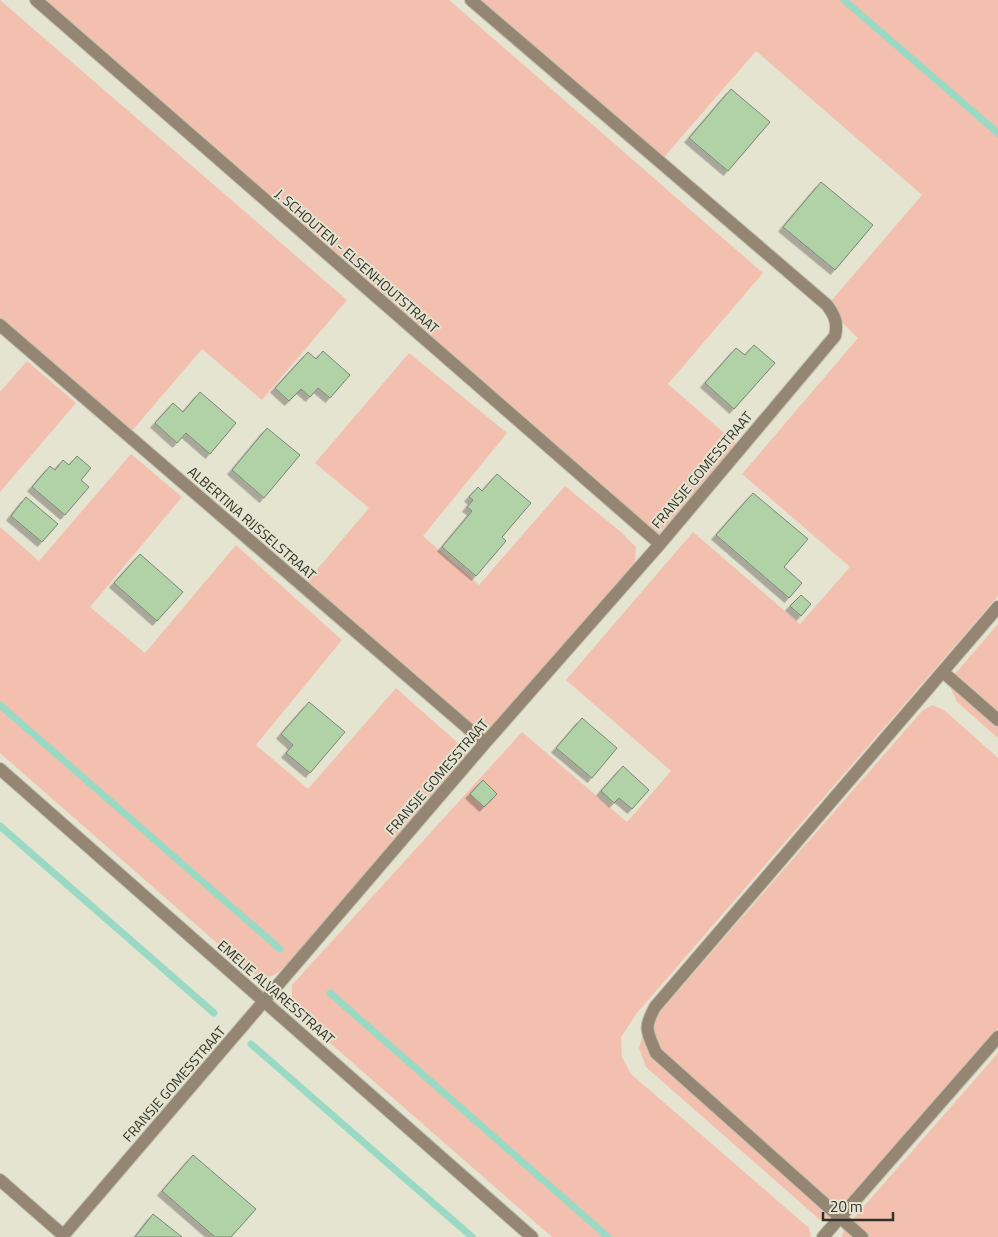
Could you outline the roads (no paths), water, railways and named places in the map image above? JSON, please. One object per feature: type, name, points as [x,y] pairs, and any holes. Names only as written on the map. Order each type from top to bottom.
[{"type":"street","name":"J. SCHOUTEN - ELSENHOUTSTRAAT","points":[[36,0],[660,544]]},
{"type":"street","name":"FRANSJE GOMESSTRAAT","points":[[63,1236],[485,743],[660,544],[835,336],[837,326],[835,315],[828,305],[470,0]]},
{"type":"street","name":"ALBERTINA RIJSSELSTRAAT","points":[[0,325],[485,743]]},
{"type":"street","points":[[862,1237],[656,1053],[646,1030],[655,1007],[998,607]]},
{"type":"street","points":[[943,672],[998,720]]},
{"type":"street","name":"EMELIE ALVARESSTRAAT","points":[[0,769],[532,1237]]},
{"type":"street","points":[[823,1237],[998,1037]]},
{"type":"street","points":[[0,1180],[63,1236]]},
{"type":"waterway","points":[[844,0],[998,133]]},
{"type":"waterway","points":[[0,705],[280,949]]},
{"type":"waterway","points":[[0,826],[214,1013]]},
{"type":"waterway","points":[[330,993],[608,1237]]},
{"type":"waterway","points":[[251,1044],[472,1237]]}]
